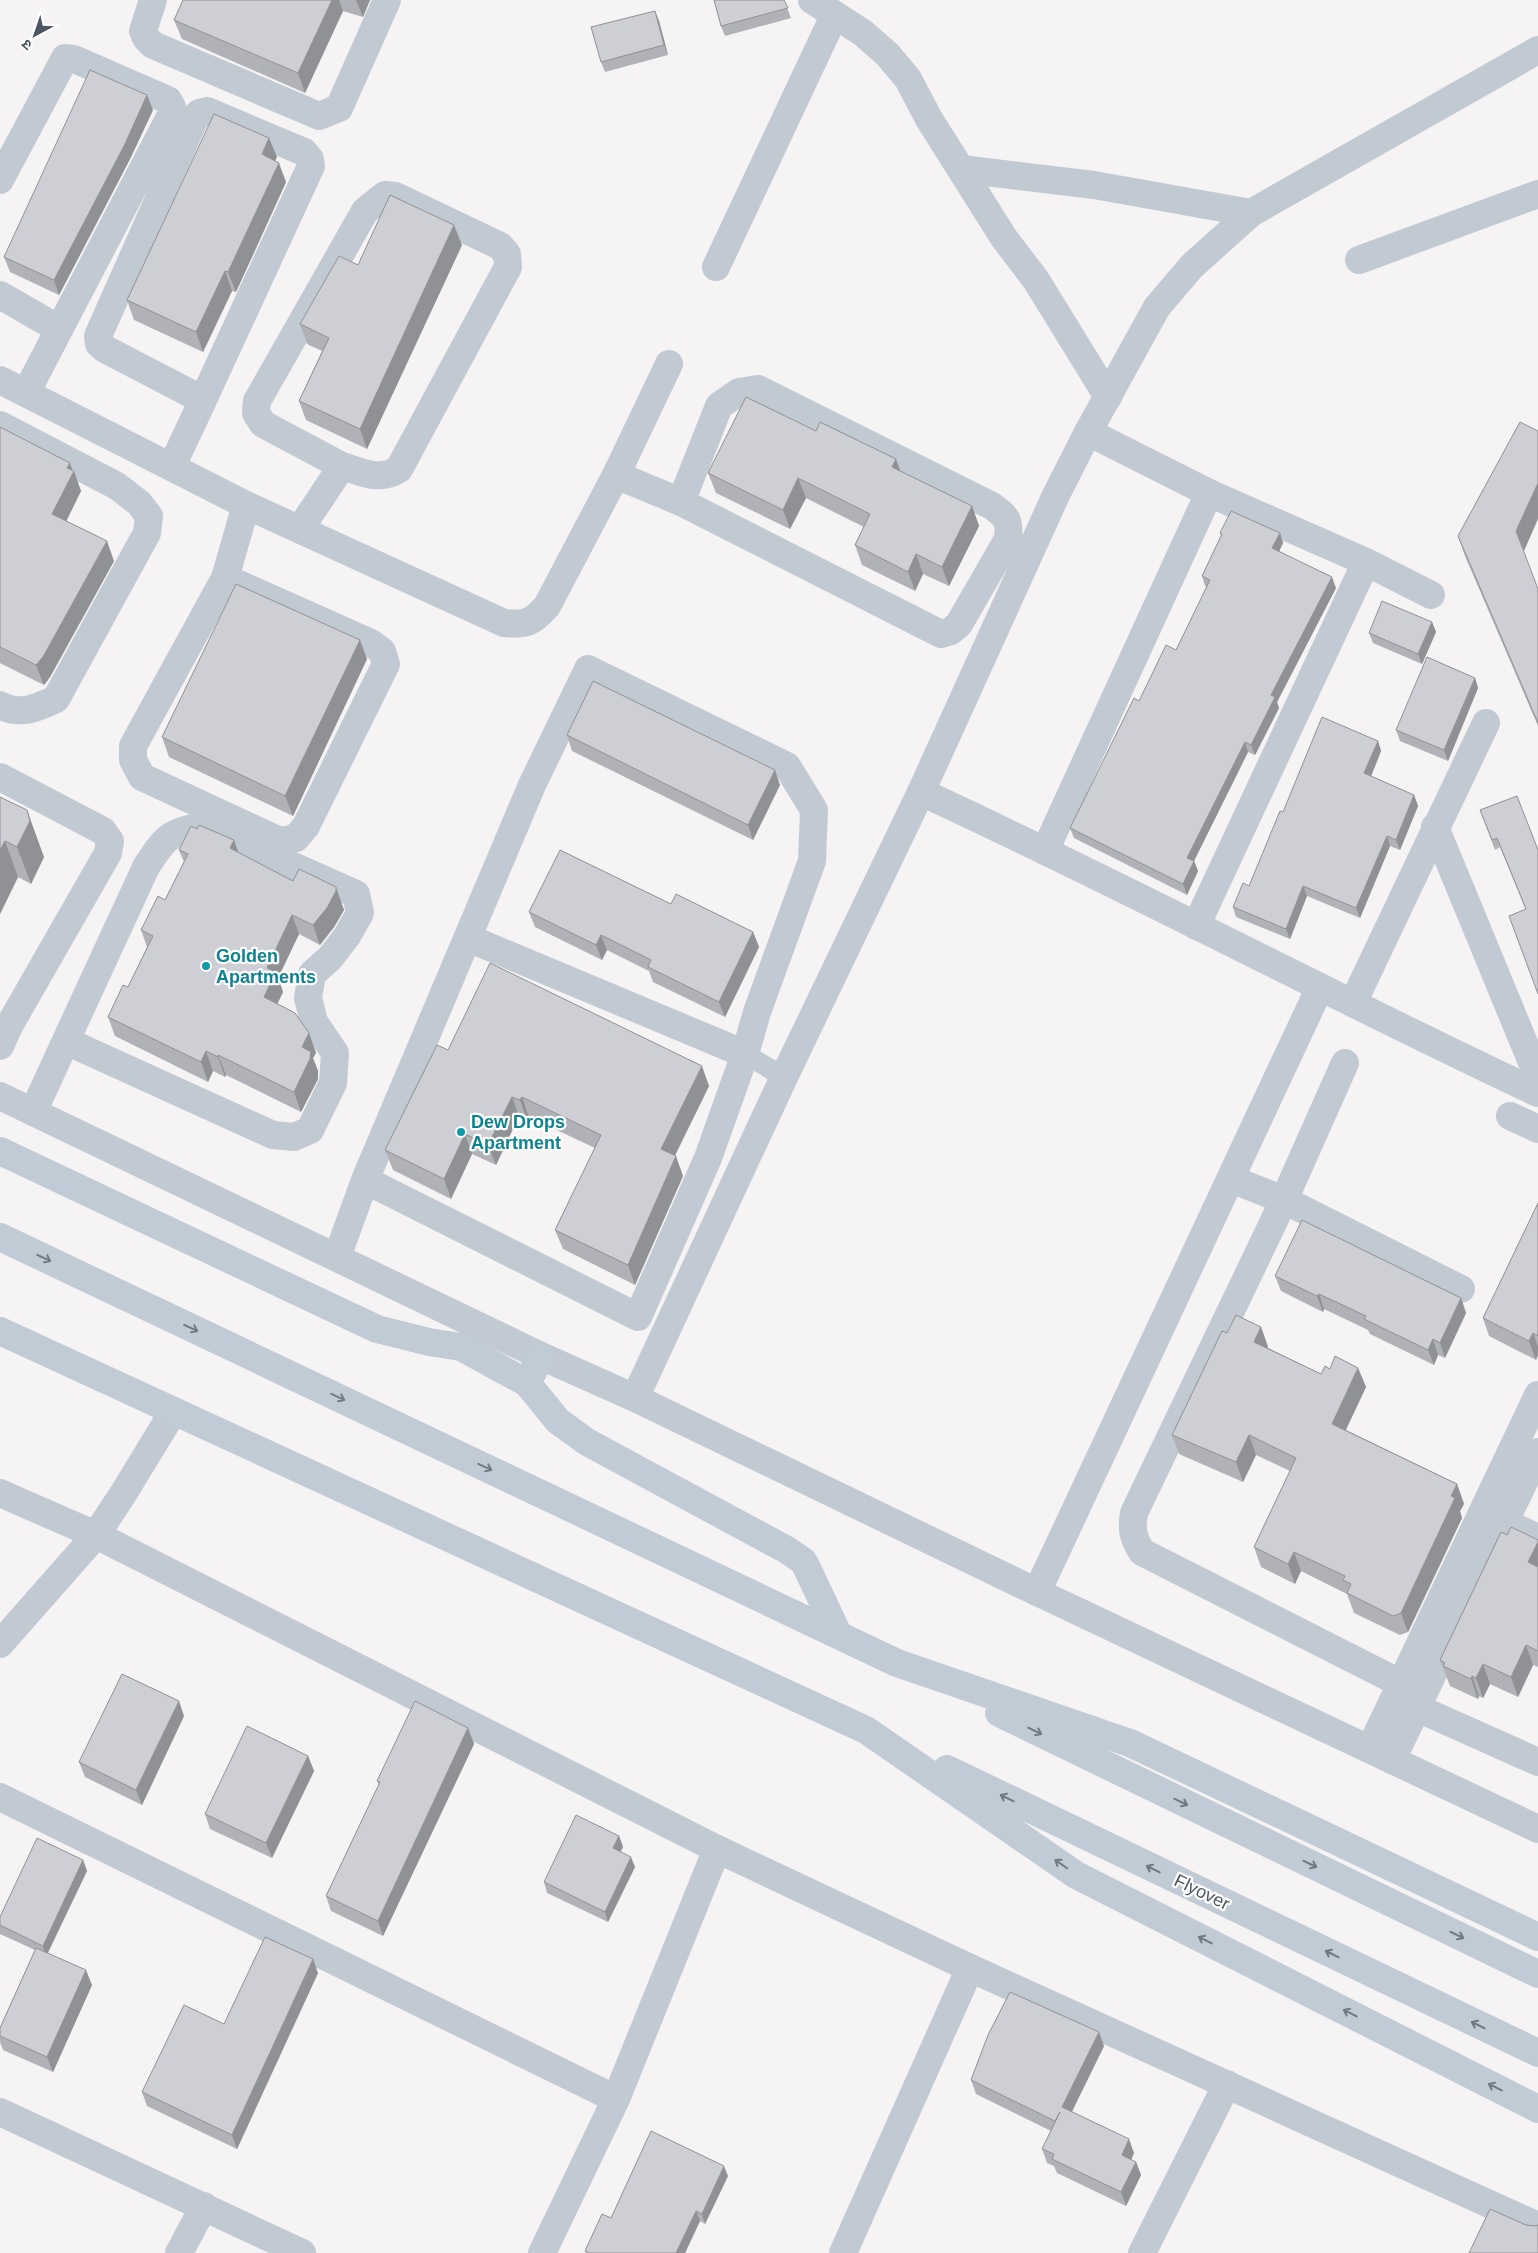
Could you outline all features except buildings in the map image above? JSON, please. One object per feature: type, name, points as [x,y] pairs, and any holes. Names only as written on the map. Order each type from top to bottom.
[{"type":"main road","points":[[0,1151],[378,1329],[429,1342],[461,1347],[527,1384],[548,1410],[580,1437],[787,1550],[803,1561],[813,1578],[838,1634]]},
{"type":"main road","points":[[0,1237],[838,1634],[1538,1974]]},
{"type":"main road","points":[[0,1331],[866,1730],[1076,1875],[1538,2108]]},
{"type":"main road","points":[[527,1384],[541,1356]]},
{"type":"main road","points":[[897,1663],[1130,1743],[1538,1937]]},
{"type":"main road","name":"Flyover","points":[[866,1730],[1538,2054]]},
{"type":"street","points":[[153,0],[143,31],[146,38],[153,45],[319,116],[339,108],[387,0]]},
{"type":"street","points":[[812,0],[863,33],[888,55],[903,73],[1004,238],[1036,280],[1108,397]]},
{"type":"street","points":[[716,267],[834,16]]},
{"type":"street","points":[[635,1398],[784,1077],[921,792],[1056,495],[1088,432],[1157,307],[1192,266],[1250,213],[1538,50]]},
{"type":"street","points":[[0,180],[65,58],[74,59],[168,100],[172,107],[171,115],[26,393]]},
{"type":"street","points":[[172,466],[203,400],[311,166],[310,159],[304,152],[207,111],[199,113],[194,120],[98,336],[99,344],[105,350],[203,400]]},
{"type":"street","points":[[961,169],[1094,185],[1250,213]]},
{"type":"street","points":[[1359,260],[1538,194]]},
{"type":"street","points":[[385,195],[395,196],[500,246],[506,254],[508,267],[399,470],[391,475],[380,477],[342,466],[263,424],[256,413],[257,401],[365,211],[385,195]]},
{"type":"street","points":[[0,295],[59,329]]},
{"type":"street","points":[[0,380],[246,505],[504,623],[521,624],[536,618],[547,606],[616,474],[669,364]]},
{"type":"street","points":[[616,474],[680,502],[941,634],[951,631],[959,624],[1008,539],[1009,526],[1006,516],[992,506],[758,389],[739,392],[719,406],[680,502]]},
{"type":"street","points":[[0,425],[117,486],[139,503],[149,516],[147,533],[56,699],[36,709],[18,712],[0,705]]},
{"type":"street","points":[[1088,432],[1209,493],[1366,562],[1431,595]]},
{"type":"street","points":[[300,529],[342,466]]},
{"type":"street","points":[[1045,851],[1209,493]]},
{"type":"street","points":[[225,578],[371,643],[382,651],[386,664],[306,826],[296,838],[280,841],[142,778],[133,760],[133,746],[225,578],[246,505]]},
{"type":"street","points":[[1196,926],[1366,562]]},
{"type":"street","points":[[337,1256],[365,1180],[532,785],[588,669],[787,766],[814,810],[812,861],[757,1012],[745,1054],[708,1158],[638,1317],[365,1180]]},
{"type":"street","points":[[1353,1003],[1486,723]]},
{"type":"street","points":[[0,777],[103,831],[110,841],[108,853],[3,1031]]},
{"type":"street","points":[[921,792],[1045,851],[1429,1042],[1538,1092]]},
{"type":"street","points":[[32,1112],[146,868],[160,846],[180,830],[203,826],[356,894],[360,913],[348,936],[330,958],[312,974],[308,998],[314,1022],[335,1053],[333,1083],[310,1130],[294,1137],[273,1135],[66,1041]]},
{"type":"street","points":[[1435,827],[1538,1077]]},
{"type":"street","points":[[468,938],[745,1054]]},
{"type":"street","points":[[1038,1592],[1320,987]]},
{"type":"street","points":[[1345,1063],[1284,1200],[1134,1513],[1131,1526],[1134,1539],[1142,1552],[1402,1684]]},
{"type":"street","points":[[0,1096],[337,1256],[541,1356],[635,1398],[1538,1829]]},
{"type":"street","points":[[1510,1116],[1538,1129]]},
{"type":"street","points":[[1231,1179],[1284,1200],[1461,1289]]},
{"type":"street","points":[[1381,1754],[1402,1684],[1481,1512],[1538,1395]]},
{"type":"street","points":[[0,1644],[96,1535],[173,1412]]},
{"type":"street","points":[[1381,1754],[1415,1707],[1506,1523],[1538,1452]]},
{"type":"street","points":[[0,1493],[96,1535],[717,1848],[970,1968],[1538,2226]]},
{"type":"street","points":[[1506,1523],[1538,1538]]},
{"type":"street","points":[[1415,1707],[1538,1762]]},
{"type":"street","points":[[0,1797],[616,2099]]},
{"type":"street","points":[[542,2253],[616,2099],[717,1848]]},
{"type":"street","points":[[843,2253],[970,1968]]},
{"type":"street","points":[[1142,2253],[1227,2084]]},
{"type":"street","points":[[0,2112],[302,2253]]},
{"type":"street","points":[[179,2253],[204,2206]]},
{"type":"lane","points":[[745,1054],[784,1077]]},
{"type":"place","name":"Golden Apartments","points":[[206,966]]},
{"type":"place","name":"Dew Drops Apartment","points":[[461,1132]]}]
